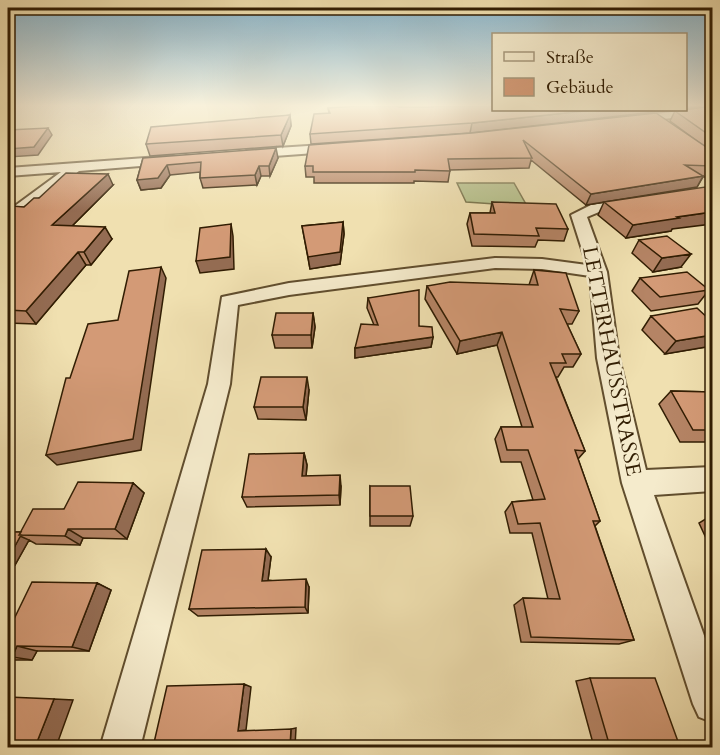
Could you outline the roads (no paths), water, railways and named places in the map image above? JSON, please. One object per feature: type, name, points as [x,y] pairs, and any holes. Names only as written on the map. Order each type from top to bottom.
[{"type":"street","points":[[240,155],[356,146]]},
{"type":"street","points":[[8,172],[183,159]]},
{"type":"street","points":[[8,218],[76,167]]},
{"type":"street","name":"LETTERHAUSSTRASSE","points":[[654,200],[596,208],[579,215],[598,272],[608,358],[636,483],[712,704]]},
{"type":"street","points":[[120,747],[219,384],[229,301],[289,289],[495,263],[542,264],[598,272]]},
{"type":"street","points":[[636,483],[712,479]]}]
